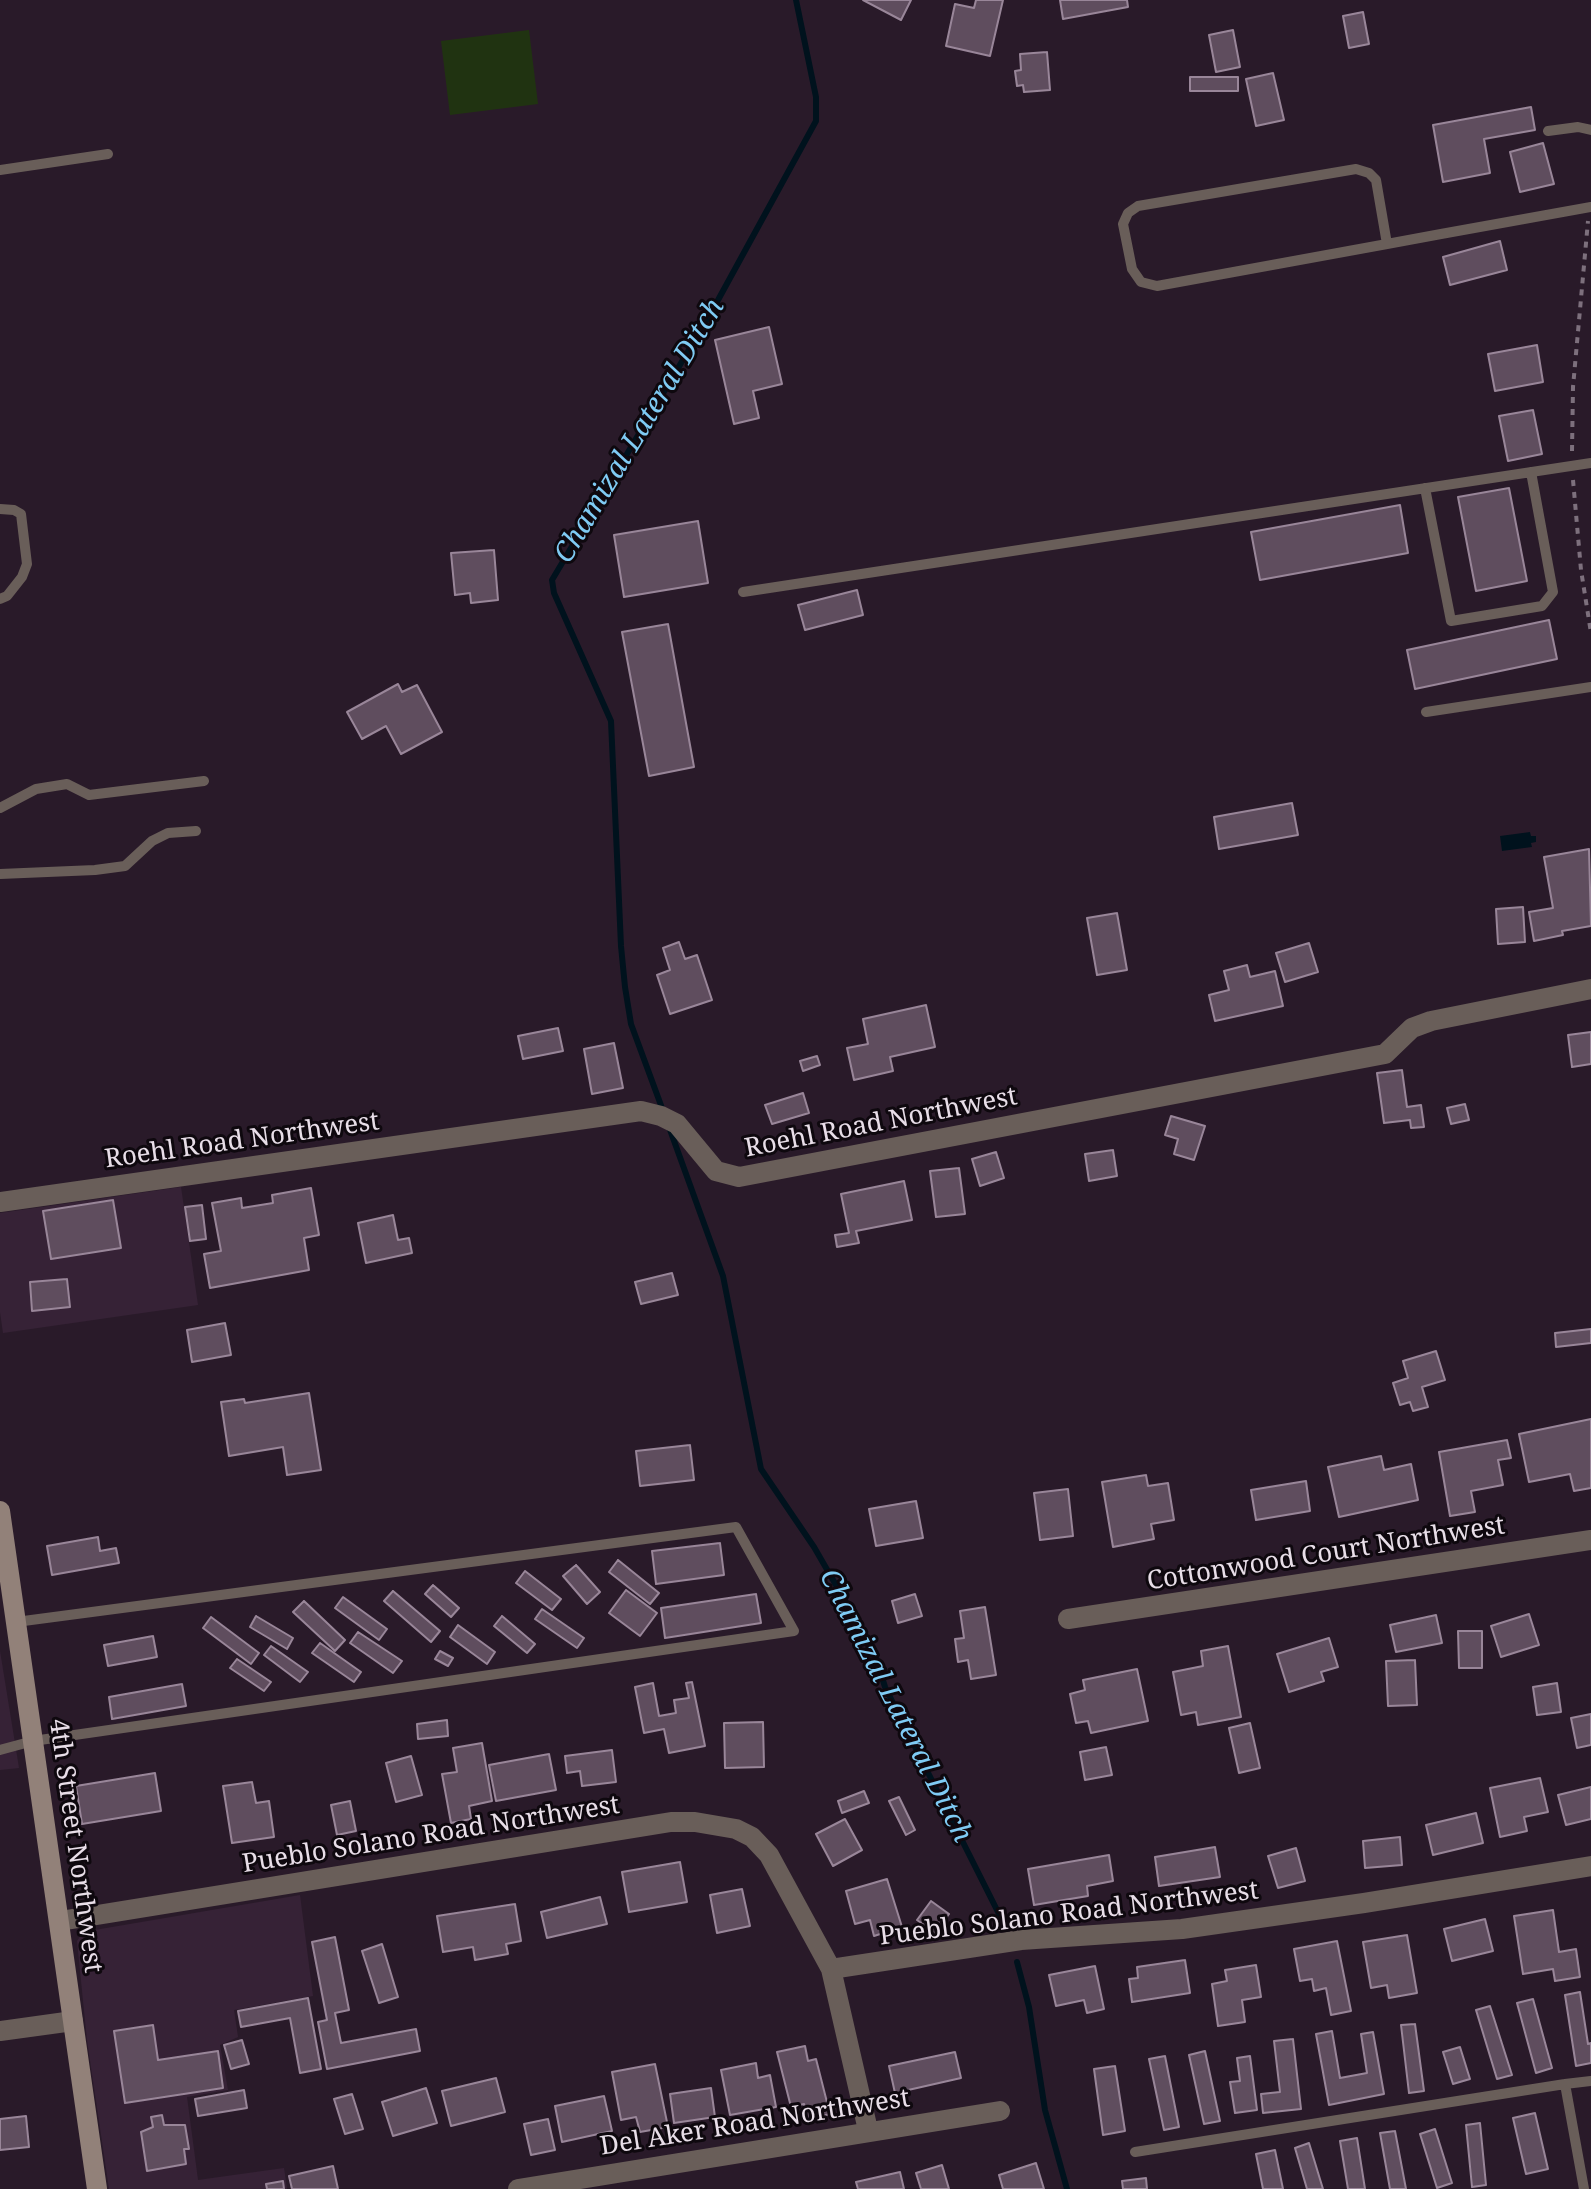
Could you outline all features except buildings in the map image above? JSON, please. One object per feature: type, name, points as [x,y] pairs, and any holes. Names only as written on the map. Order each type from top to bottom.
[{"type":"main road","name":"4th Street Northwest","points":[[0,1511],[2,1546],[16,1622],[97,2189]]},
{"type":"street","name":"Roehl Road Northwest","points":[[0,1202],[641,1111],[677,1124],[716,1171],[739,1177],[1385,1054],[1412,1028],[1431,1021],[1591,989]]},
{"type":"street","name":"Cottonwood Court Northwest","points":[[1068,1619],[1591,1540]]},
{"type":"street","name":"Pueblo Solano Road Northwest","points":[[60,1921],[671,1822],[695,1822],[736,1829],[752,1837],[769,1855],[831,1969],[1021,1940],[1182,1929],[1380,1901],[1591,1866]]},
{"type":"street","points":[[831,1969],[868,2130]]},
{"type":"street","points":[[0,2031],[73,2021]]},
{"type":"street","name":"Del Aker Road Northwest","points":[[518,2189],[1000,2111]]},
{"type":"lane","points":[[1548,131],[1578,127],[1591,130]]},
{"type":"lane","points":[[0,170],[108,154]]},
{"type":"lane","points":[[1387,244],[1376,180],[1369,173],[1356,169],[1138,206],[1128,213],[1123,224],[1132,269],[1141,282],[1157,286],[1590,207]]},
{"type":"lane","points":[[743,592],[1591,463]]},
{"type":"lane","points":[[1425,488],[1451,621],[1542,606],[1553,592],[1531,472]]},
{"type":"lane","points":[[0,509],[21,514],[27,564],[22,577],[7,596],[0,599]]},
{"type":"lane","points":[[1426,712],[1591,687]]},
{"type":"lane","points":[[0,808],[36,789],[67,784],[89,795],[204,781]]},
{"type":"lane","points":[[0,874],[125,866],[152,841],[168,833],[196,831]]},
{"type":"lane","points":[[0,1750],[33,1741],[794,1631],[736,1527],[16,1622]]},
{"type":"lane","points":[[1135,2152],[1591,2081]]},
{"type":"lane","points":[[1565,2084],[1584,2189]]},
{"type":"path","points":[[1572,457],[1573,387],[1590,207]]},
{"type":"path","points":[[1573,476],[1581,570],[1591,633]]},
{"type":"shaded area","points":[[181,1187],[198,1305],[3,1333],[0,1312],[0,1213]]},
{"type":"shaded area","points":[[0,1651],[19,1768],[0,1770]]},
{"type":"shaded area","points":[[300,1895],[313,1996],[234,2010],[238,2037],[220,2045],[228,2090],[187,2097],[198,2180],[284,2168],[287,2189],[109,2189],[87,2040],[77,1941],[83,1932]]},
{"type":"green space","points":[[529,30],[538,104],[450,115],[441,41]]},
{"type":"water","points":[[1530,832],[1531,836],[1536,836],[1532,847],[1502,851],[1500,836]]},
{"type":"waterway","name":"Chamizal Lateral Ditch","points":[[662,1108],[631,1024],[625,987],[611,721],[554,593],[552,580],[712,311],[816,121],[816,97],[796,0]]},
{"type":"waterway","name":"Chamizal Lateral Ditch","points":[[669,1127],[723,1276],[761,1469],[814,1547],[874,1651],[885,1687],[1004,1924]]},
{"type":"waterway","name":"Chamizal Lateral Ditch","points":[[1017,1962],[1029,2007],[1045,2110],[1067,2189]]}]
